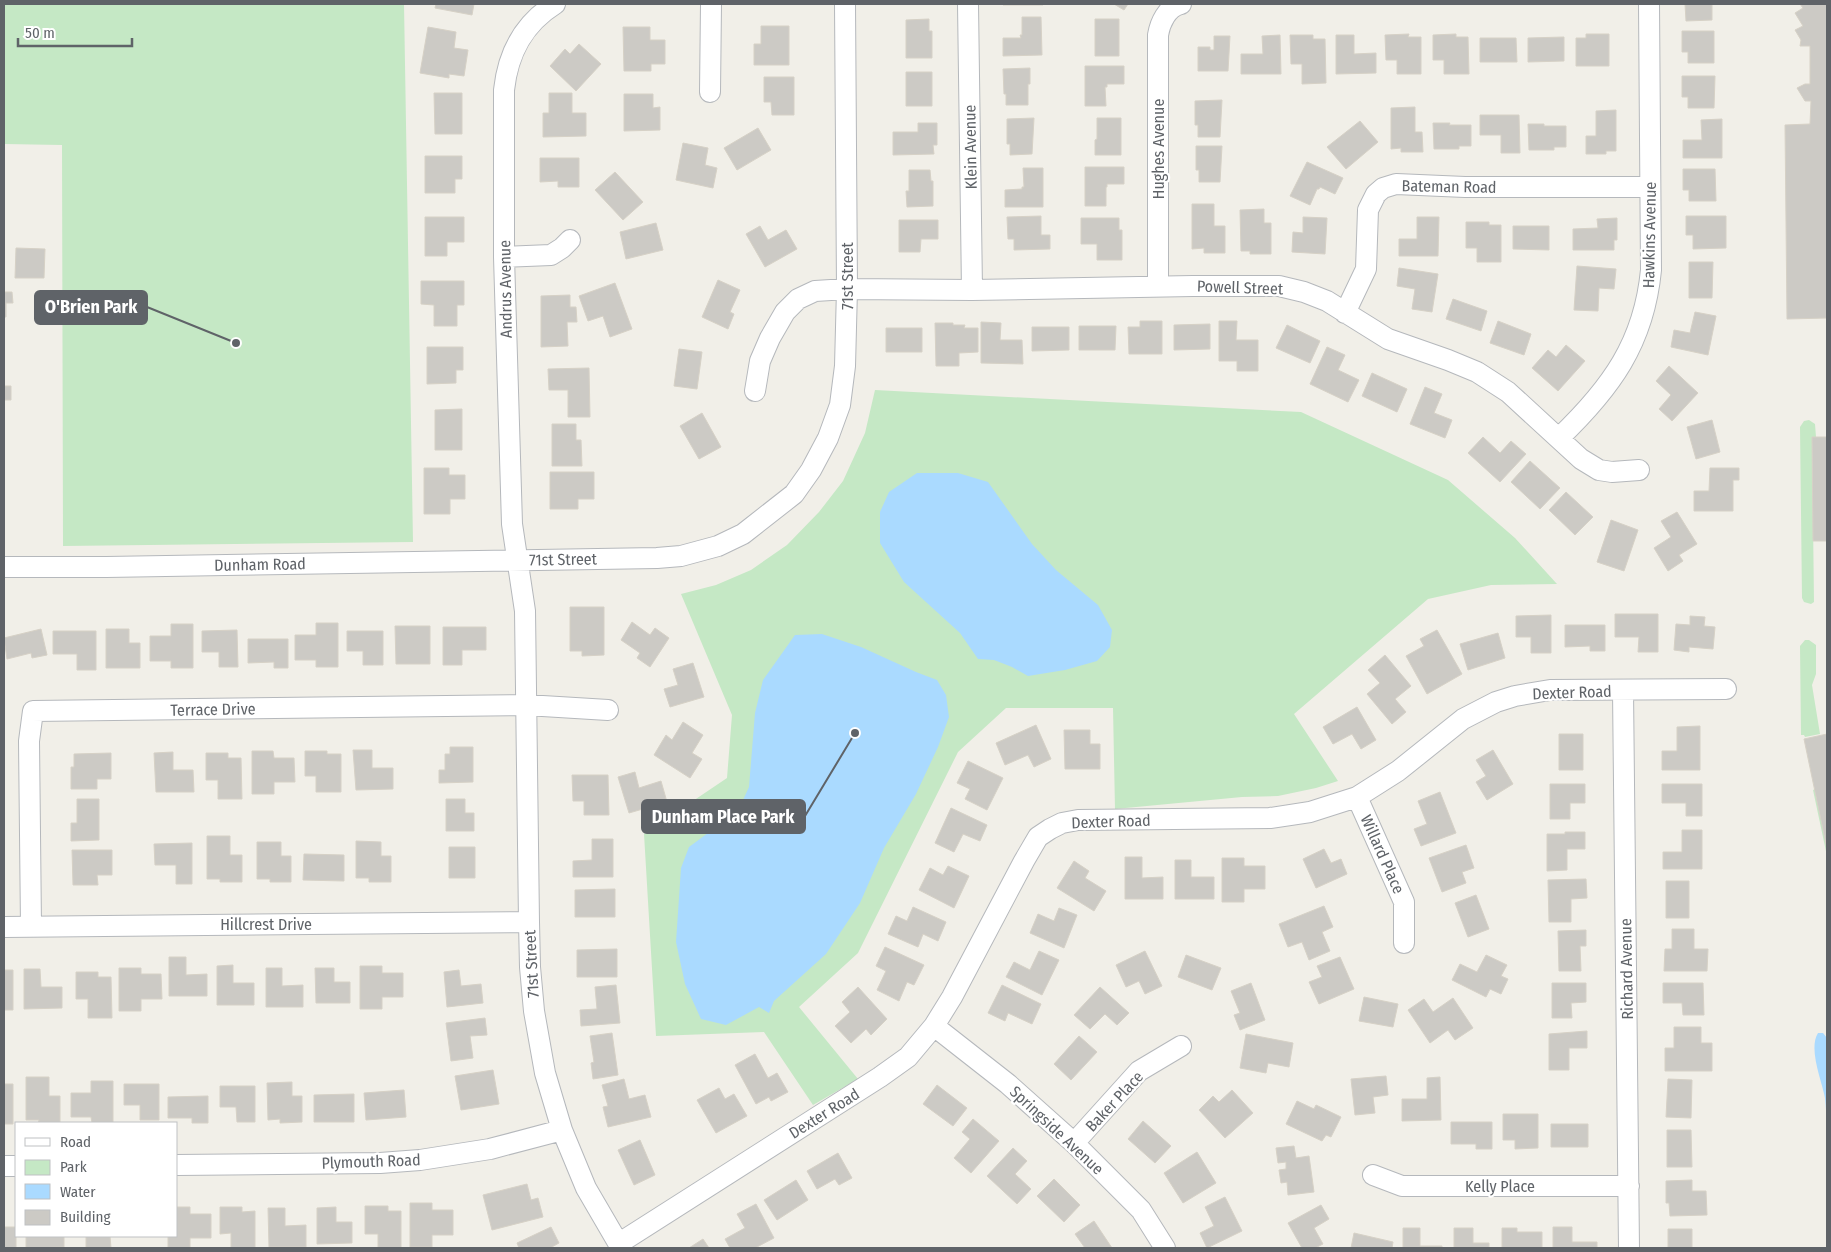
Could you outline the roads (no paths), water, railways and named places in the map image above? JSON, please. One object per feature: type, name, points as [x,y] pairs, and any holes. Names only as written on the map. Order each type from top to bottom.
[{"type":"street","name":"Andrus Avenue","points":[[517,560],[512,524],[504,256],[504,90],[506,73],[519,38],[543,11],[555,4]]},
{"type":"street","points":[[710,92],[711,4]]},
{"type":"street","name":"71st Street","points":[[619,1246],[586,1188],[562,1130],[545,1073],[537,1036],[530,967],[528,922],[525,611],[517,560],[656,558],[702,552],[742,534],[794,494],[811,470],[828,438],[840,405],[845,366],[847,288],[845,4]]},
{"type":"street","name":"Klein Avenue","points":[[968,4],[972,290]]},
{"type":"street","name":"Hawkins Avenue","points":[[1559,438],[1613,376],[1628,352],[1643,317],[1649,291],[1651,270],[1649,4]]},
{"type":"street","name":"Hughes Avenue","points":[[1158,286],[1158,36],[1159,28],[1174,9]]},
{"type":"street","name":"Bateman Road","points":[[1345,313],[1366,269],[1368,210],[1376,194],[1383,188],[1396,184],[1465,187],[1650,187]]},
{"type":"street","points":[[504,256],[551,255],[570,240]]},
{"type":"street","name":"Powell Street","points":[[755,391],[760,361],[770,338],[785,312],[798,299],[815,291],[847,288],[972,290],[1158,286],[1279,286],[1304,292],[1327,302],[1388,339],[1448,360],[1492,382],[1508,392],[1581,459],[1599,470],[1612,472],[1639,470]]},
{"type":"street","name":"Dunham Road","points":[[4,567],[517,560]]},
{"type":"street","name":"Dexter Road","points":[[619,1246],[908,1057],[934,1026],[952,998],[1024,860],[1038,837],[1050,829],[1062,823],[1078,820],[1270,818],[1292,816],[1328,807],[1357,796],[1398,771],[1463,719],[1496,702],[1515,696],[1550,690],[1726,689]]},
{"type":"street","name":"Richard Avenue","points":[[1623,690],[1630,1248]]},
{"type":"street","name":"Terrace Drive","points":[[31,926],[28,741],[33,711],[526,705],[608,710]]},
{"type":"street","name":"Willard Place","points":[[1357,796],[1404,902],[1404,943]]},
{"type":"street","name":"Hillcrest Drive","points":[[4,926],[528,922]]},
{"type":"street","name":"Springside Avenue","points":[[934,1026],[1008,1084],[1074,1142],[1141,1210],[1165,1248]]},
{"type":"street","name":"Baker Place","points":[[1074,1142],[1139,1071],[1181,1046]]},
{"type":"street","name":"Plymouth Road","points":[[178,1164],[380,1163],[420,1160],[490,1149],[562,1130]]},
{"type":"street","name":"Kelly Place","points":[[1373,1175],[1402,1186],[1629,1186]]},
{"type":"water","points":[[917,473],[958,473],[988,482],[1032,544],[1056,570],[1098,605],[1112,630],[1110,647],[1097,661],[1065,670],[1028,676],[994,660],[978,659],[960,633],[904,582],[880,543],[880,512],[889,492]]},
{"type":"water","points":[[822,634],[861,647],[937,680],[946,695],[949,717],[938,747],[916,794],[884,848],[860,903],[826,954],[774,1001],[769,1013],[759,1007],[726,1025],[701,1019],[685,984],[676,942],[681,868],[689,847],[738,811],[749,787],[755,713],[763,680],[795,635]]},
{"type":"water","points":[[1818,1033],[1823,1033],[1827,1038],[1827,1122],[1825,1098],[1814,1048]]},
{"type":"place","name":"O'Brien Park","points":[[236,343]]},
{"type":"place","name":"Dunham Place Park","points":[[855,733]]}]
